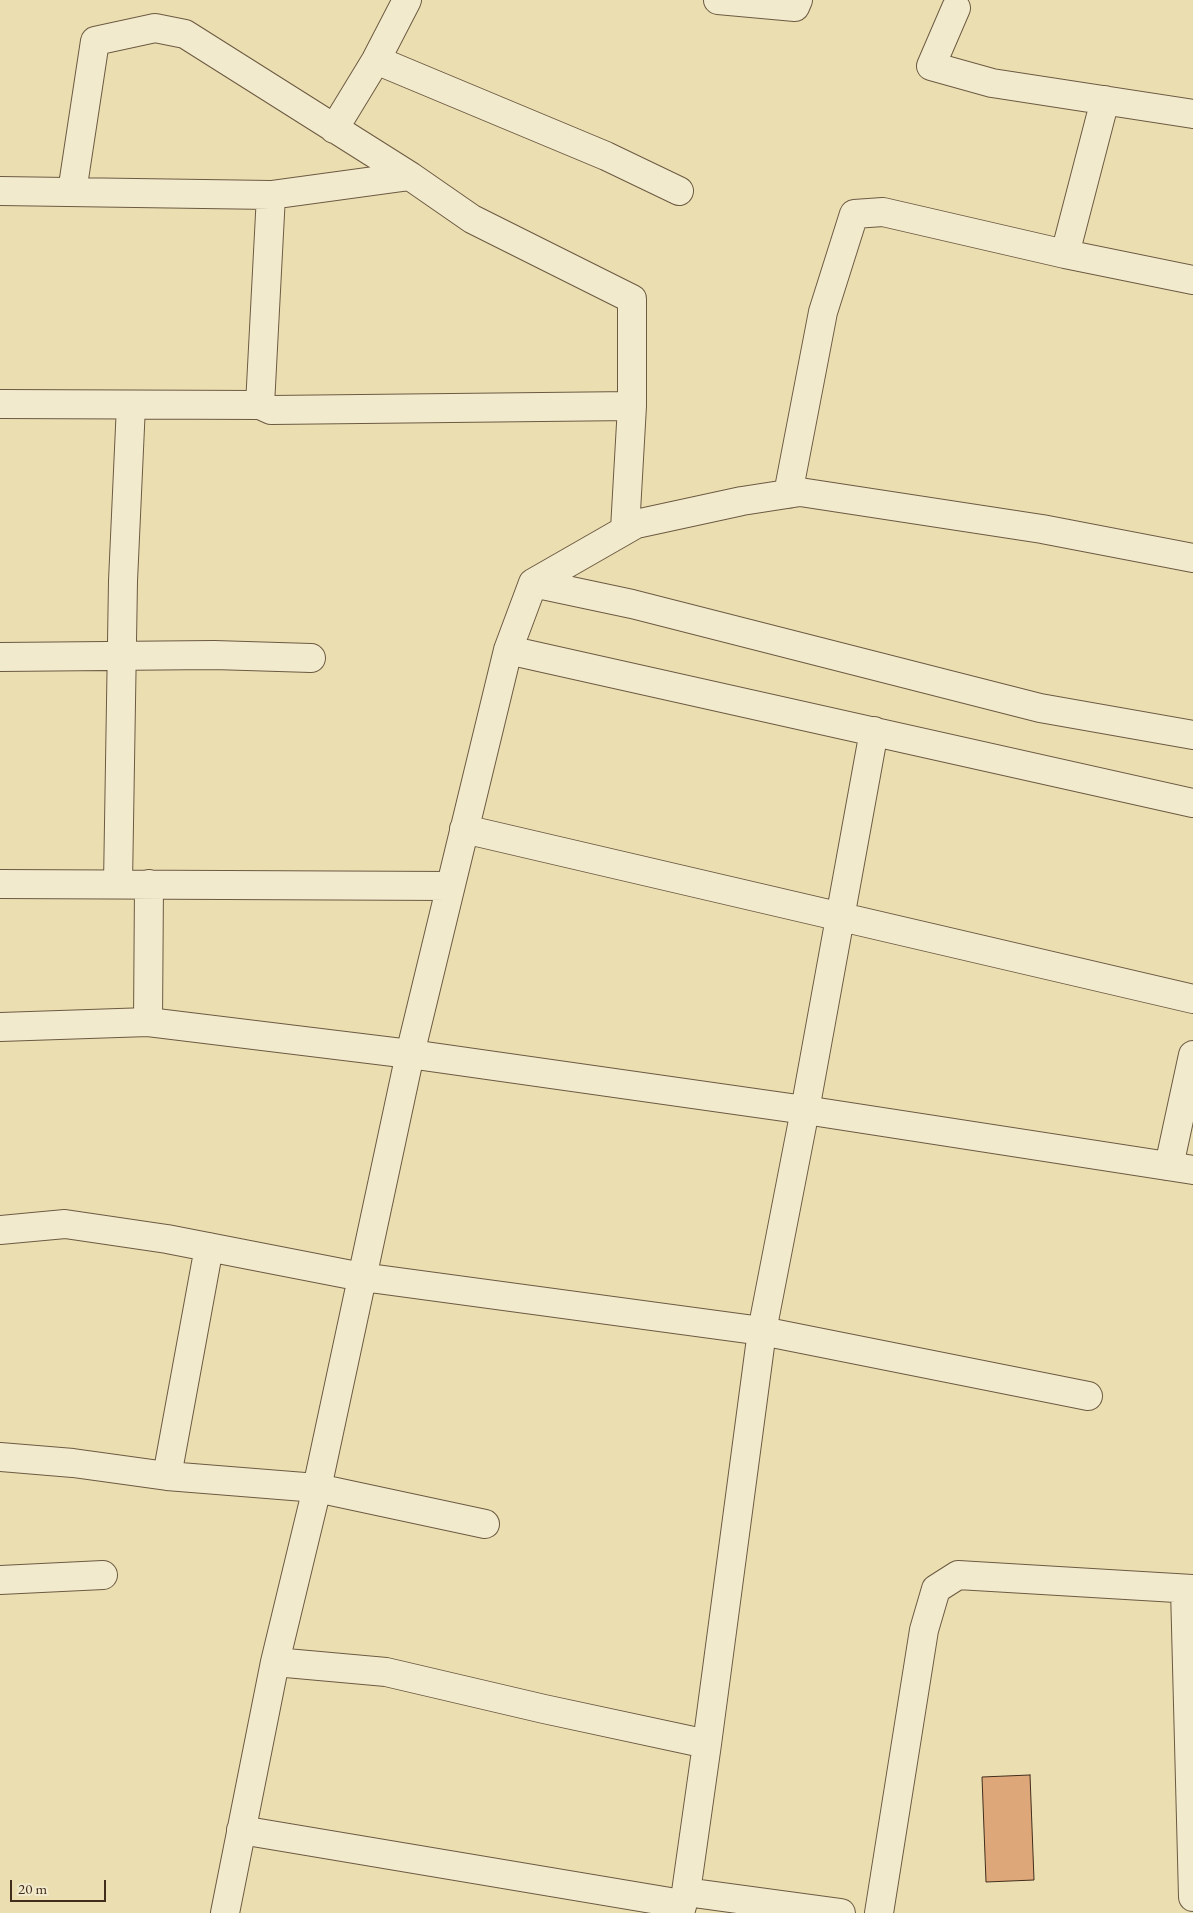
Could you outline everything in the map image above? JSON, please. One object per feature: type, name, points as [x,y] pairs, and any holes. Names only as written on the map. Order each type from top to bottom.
[{"type":"street","points":[[334,129],[376,60],[407,0]]},
{"type":"street","points":[[718,0],[796,7],[798,0]]},
{"type":"street","points":[[956,8],[931,66],[992,83],[1193,114]]},
{"type":"street","points":[[72,192],[95,41],[155,28],[185,34],[410,176],[472,219],[632,299],[632,406],[625,529]]},
{"type":"street","points":[[376,60],[606,156],[679,191]]},
{"type":"street","points":[[1065,254],[1105,100]]},
{"type":"street","points":[[0,192],[271,195],[410,176]]},
{"type":"street","points":[[260,405],[271,195]]},
{"type":"street","points":[[788,494],[823,312],[854,214],[883,212],[1065,254],[1193,280]]},
{"type":"street","points":[[0,404],[260,405],[271,410],[632,406]]},
{"type":"street","points":[[118,884],[122,656],[131,405]]},
{"type":"street","points":[[225,1913],[275,1662],[317,1488],[410,1054],[508,650],[533,583],[636,524],[732,503],[800,492],[1042,529],[1193,558]]},
{"type":"street","points":[[533,583],[632,604],[1040,708],[1193,735]]},
{"type":"street","points":[[508,650],[1193,803]]},
{"type":"street","points":[[0,657],[214,655],[311,658]]},
{"type":"street","points":[[682,1903],[708,1744],[762,1331],[806,1110],[874,731]]},
{"type":"street","points":[[464,829],[1193,999]]},
{"type":"street","points":[[0,884],[450,886]]},
{"type":"street","points":[[148,1022],[149,884]]},
{"type":"street","points":[[0,1027],[148,1022],[410,1054],[806,1110],[1181,1168],[1193,1055]]},
{"type":"street","points":[[0,1230],[65,1224],[209,1247],[362,1277],[762,1331],[1088,1396]]},
{"type":"street","points":[[167,1476],[209,1247]]},
{"type":"street","points":[[0,1457],[73,1462],[167,1476],[317,1488],[486,1524]]},
{"type":"street","points":[[0,1580],[103,1574]]},
{"type":"street","points":[[880,1913],[924,1630],[936,1589],[958,1575],[1189,1589],[1193,1897]]},
{"type":"street","points":[[275,1662],[386,1672],[544,1709],[708,1744]]},
{"type":"street","points":[[241,1830],[682,1903],[840,1913]]},
{"type":"building","points":[[1030,1775],[1034,1880],[986,1882],[982,1777]]}]
